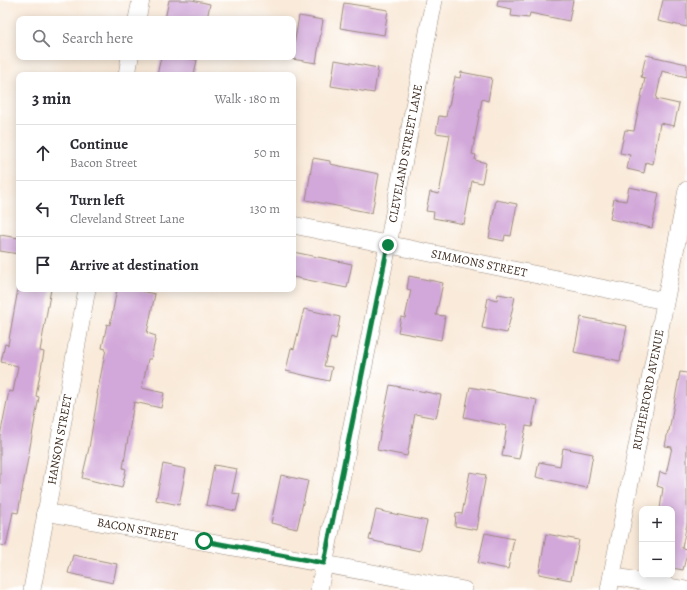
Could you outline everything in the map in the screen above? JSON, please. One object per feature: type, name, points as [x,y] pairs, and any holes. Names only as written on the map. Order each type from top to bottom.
[{"type":"street","points":[[138,16],[141,0]]},
{"type":"street","name":"CLEVELAND STREET LANE","points":[[319,590],[388,245],[434,0]]},
{"type":"street","points":[[128,72],[130,60]]},
{"type":"street","name":"RUTHERFORD AVENUE","points":[[610,583],[687,190]]},
{"type":"street","name":"SIMMONS STREET","points":[[296,226],[665,301]]},
{"type":"street","name":"HANSON STREET","points":[[32,590],[86,292]]},
{"type":"street","name":"BACON STREET","points":[[46,512],[464,590]]},
{"type":"street","points":[[610,583],[686,590]]},
{"type":"building","points":[[169,0],[192,0],[210,4],[208,16],[166,16]]},
{"type":"building","points":[[498,0],[573,0],[569,21],[530,13],[529,18],[511,16],[512,9],[497,6]]},
{"type":"building","points":[[663,0],[687,0],[687,27],[658,21]]},
{"type":"building","points":[[344,3],[388,10],[384,35],[340,28]]},
{"type":"building","points":[[299,16],[323,20],[316,63],[296,60],[296,34]]},
{"type":"building","points":[[646,55],[687,64],[687,77],[662,71],[656,99],[679,104],[674,126],[660,123],[653,164],[646,162],[644,173],[627,169],[630,155],[620,153],[625,130],[634,131],[645,78],[641,77]]},
{"type":"building","points":[[160,60],[197,60],[195,72],[158,72]]},
{"type":"building","points":[[335,60],[378,68],[374,93],[331,86]]},
{"type":"building","points":[[461,72],[492,78],[488,101],[482,99],[472,154],[476,155],[475,160],[486,163],[482,183],[472,181],[464,224],[433,218],[434,212],[426,211],[430,192],[439,194],[450,135],[436,133],[439,116],[446,117],[455,77],[460,78]]},
{"type":"building","points":[[313,158],[330,161],[330,164],[379,174],[372,213],[306,200]]},
{"type":"building","points":[[629,187],[659,193],[652,228],[610,219],[614,199],[626,201]]},
{"type":"building","points":[[496,200],[517,204],[511,236],[505,235],[504,241],[489,238]]},
{"type":"building","points":[[0,235],[16,238],[16,254],[0,251]]},
{"type":"building","points":[[296,253],[352,264],[347,288],[296,278]]},
{"type":"building","points":[[409,276],[443,283],[436,315],[445,316],[441,340],[398,332],[401,317],[405,318],[411,290],[407,289]]},
{"type":"building","points":[[17,292],[50,292],[40,351],[44,352],[36,396],[39,397],[18,513],[13,512],[6,546],[0,545],[0,436],[9,391],[13,392],[18,366],[1,362],[5,344],[8,345]]},
{"type":"building","points":[[116,292],[145,292],[155,294],[147,333],[156,336],[151,359],[148,359],[142,388],[164,393],[161,408],[134,402],[123,468],[126,469],[122,488],[82,478],[89,448],[97,394],[106,349],[102,348],[107,324],[110,325]]},
{"type":"building","points":[[498,294],[515,297],[507,333],[482,328],[488,298],[497,300]]},
{"type":"building","points":[[304,309],[340,317],[336,339],[331,337],[324,366],[332,367],[329,381],[286,371],[291,348],[294,349]]},
{"type":"building","points":[[581,317],[627,326],[620,361],[574,352]]},
{"type":"building","points":[[680,372],[687,373],[687,523],[682,548],[687,549],[687,553],[683,570],[675,569],[675,506],[660,506],[663,488],[657,486],[660,472],[666,474],[672,447],[665,446]]},
{"type":"building","points":[[390,385],[441,395],[436,418],[415,414],[407,456],[377,450]]},
{"type":"building","points":[[470,387],[537,400],[532,427],[526,426],[519,459],[502,456],[507,426],[464,417]]},
{"type":"building","points":[[563,448],[593,454],[587,488],[536,477],[539,462],[560,466]]},
{"type":"building","points":[[163,464],[186,469],[179,505],[156,500]]},
{"type":"building","points":[[214,465],[237,469],[232,493],[240,494],[236,511],[206,505]]},
{"type":"building","points":[[470,472],[486,475],[477,530],[455,526],[456,513],[462,514]]},
{"type":"building","points":[[281,475],[308,481],[297,529],[271,523]]},
{"type":"building","points":[[376,510],[427,521],[420,551],[369,540]]},
{"type":"building","points":[[485,533],[514,539],[508,569],[478,563]]},
{"type":"building","points":[[546,534],[579,540],[571,580],[539,574]]},
{"type":"building","points":[[73,555],[117,564],[113,583],[68,573]]},
{"type":"route","points":[[204,541],[324,563],[388,245]]}]
